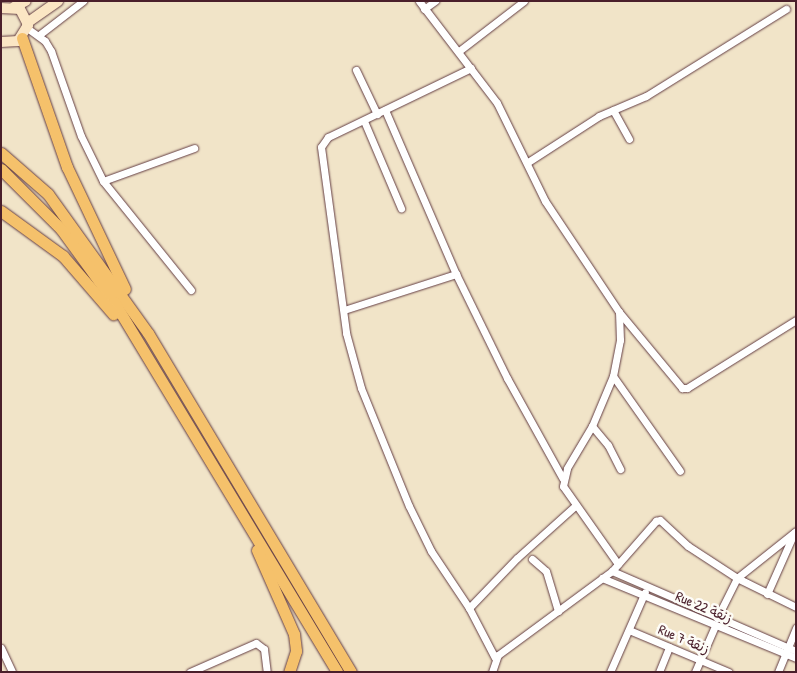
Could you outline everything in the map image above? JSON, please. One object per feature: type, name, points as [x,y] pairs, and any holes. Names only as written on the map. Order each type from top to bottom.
[{"type":"highway","points":[[26,30],[84,208],[148,333],[351,672]]},
{"type":"highway","points":[[1,153],[48,194],[148,333]]},
{"type":"highway","points":[[1,169],[66,236],[114,302],[149,363],[244,515],[336,672]]},
{"type":"highway","points":[[1,211],[39,235],[69,261],[149,363]]},
{"type":"highway","points":[[244,515],[294,634],[296,651],[290,672]]},
{"type":"main road","points":[[1,8],[14,7],[26,1]]},
{"type":"main road","points":[[2,43],[13,43],[58,1]]},
{"type":"main road","points":[[14,7],[23,12],[26,30]]},
{"type":"street","points":[[39,35],[83,1]]},
{"type":"street","points":[[418,1],[459,51],[497,103],[528,162],[545,201],[619,312],[684,388],[796,320]]},
{"type":"street","points":[[424,10],[435,1]]},
{"type":"street","points":[[459,51],[524,1]]},
{"type":"street","points":[[528,162],[614,110],[646,96],[786,10]]},
{"type":"street","points":[[26,30],[39,35],[51,51],[81,136],[103,181],[191,290]]},
{"type":"street","points":[[471,68],[325,139],[321,147],[354,369],[409,506],[431,551],[469,608],[495,658],[492,672]]},
{"type":"street","points":[[356,70],[377,114]]},
{"type":"street","points":[[385,110],[456,274],[507,378],[563,479],[565,492],[618,564]]},
{"type":"street","points":[[614,110],[629,139]]},
{"type":"street","points":[[364,121],[401,208]]},
{"type":"street","points":[[103,181],[194,148]]},
{"type":"street","points":[[344,310],[456,274]]},
{"type":"street","points":[[563,479],[592,426],[613,376],[620,340],[619,312]]},
{"type":"street","points":[[613,376],[680,471]]},
{"type":"street","points":[[592,426],[608,446],[620,469]]},
{"type":"street","points":[[469,608],[517,558],[575,506]]},
{"type":"street","points":[[495,658],[612,571],[652,524],[660,520],[688,546],[737,578],[796,607]]},
{"type":"street","points":[[717,618],[737,578],[795,531]]},
{"type":"street","points":[[767,594],[795,531]]},
{"type":"street","points":[[532,559],[546,571],[558,611]]},
{"type":"street","name":"Rue 22 زنقة","points":[[612,571],[717,618],[786,651],[796,658]]},
{"type":"street","name":"Rue 22 زنقة","points":[[602,578],[715,626],[786,651],[796,651]]},
{"type":"street","points":[[610,672],[648,588]]},
{"type":"street","points":[[695,672],[715,626]]},
{"type":"street","points":[[778,672],[796,628]]},
{"type":"street","name":"Rue 7 زنقة","points":[[629,630],[729,672]]},
{"type":"street","points":[[190,672],[256,643],[264,650],[266,672]]},
{"type":"street","points":[[659,672],[669,647]]},
{"type":"street","points":[[1,648],[12,672]]}]
